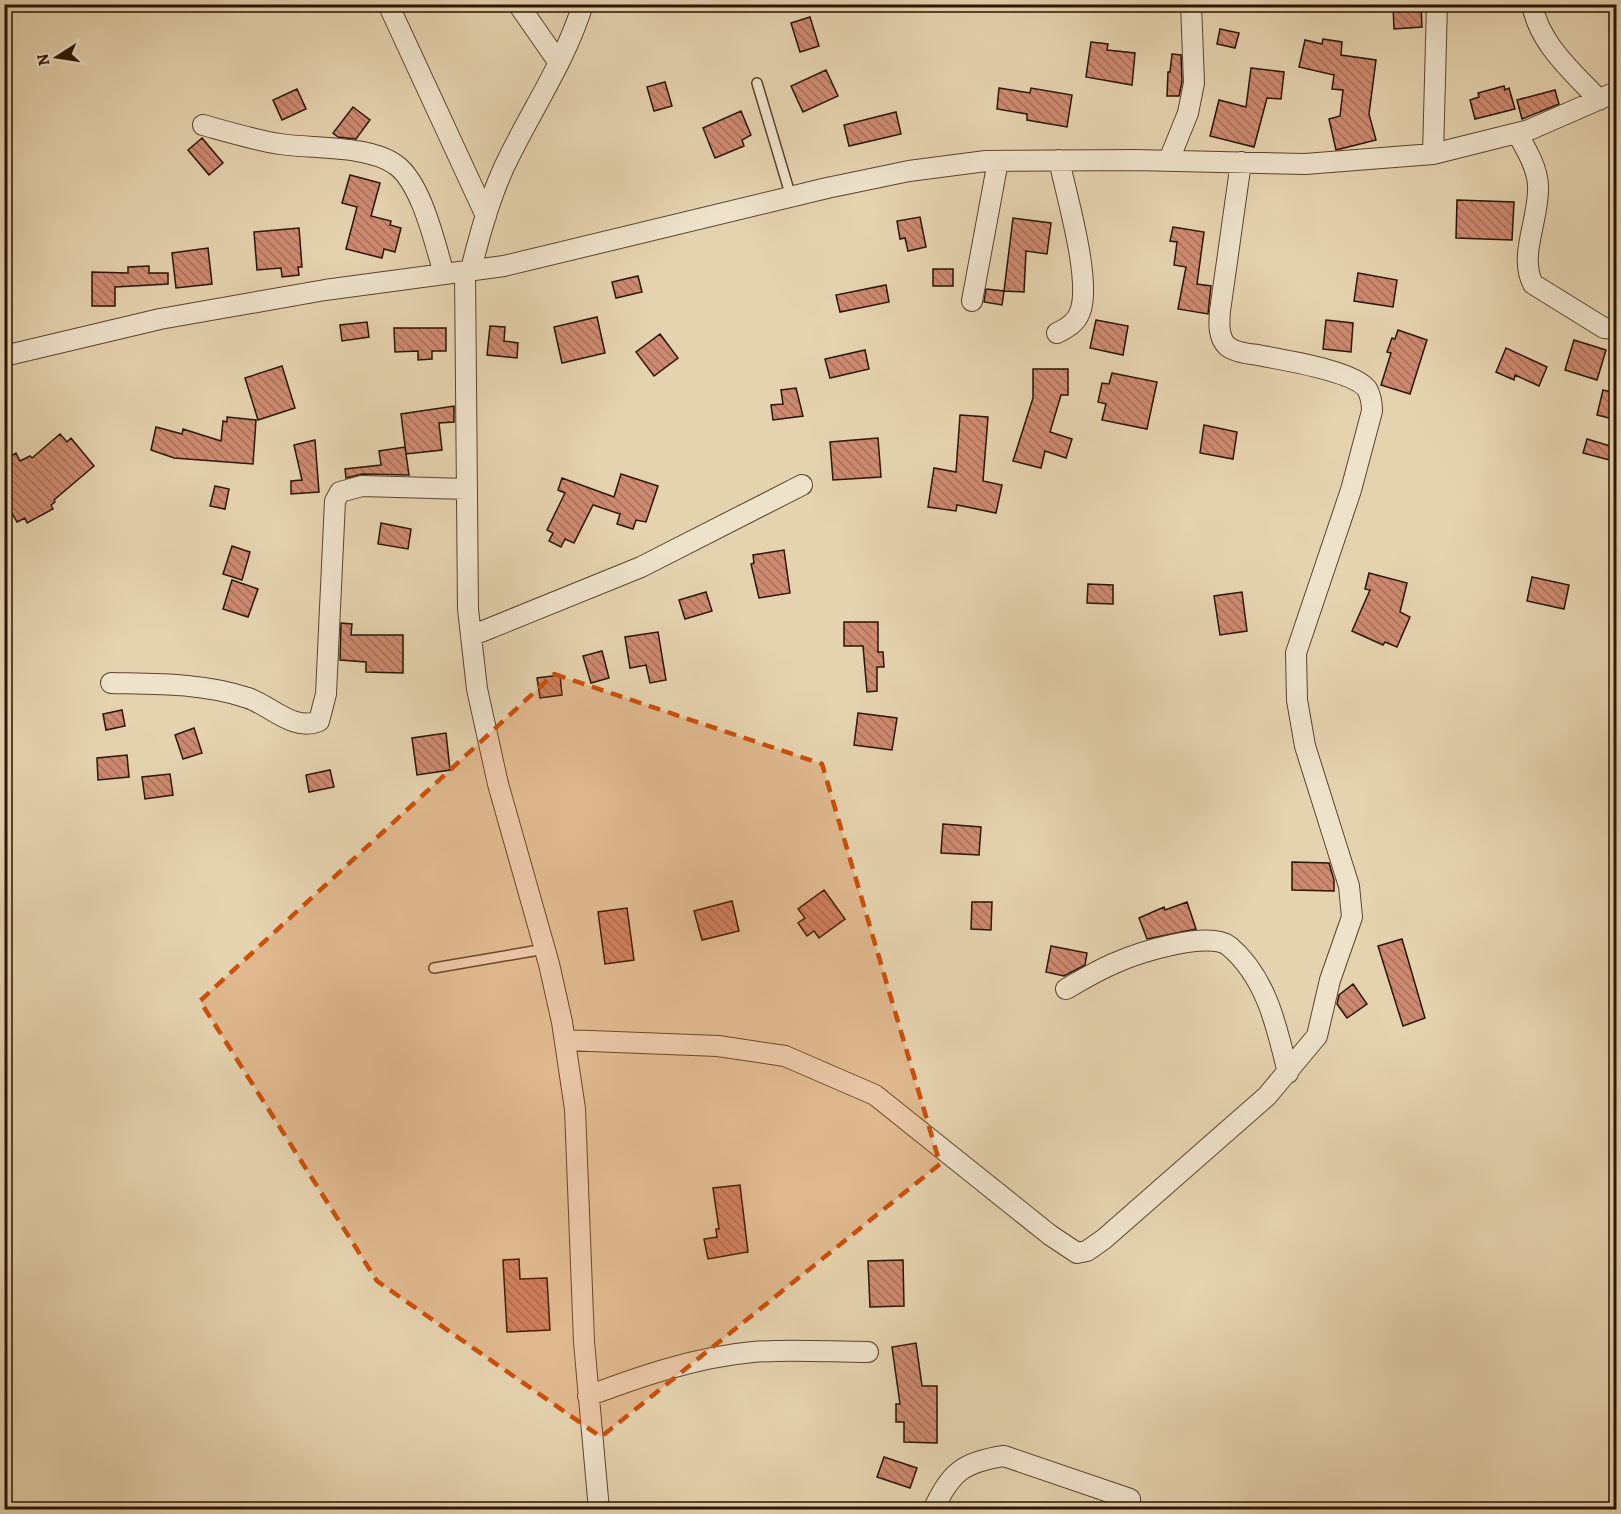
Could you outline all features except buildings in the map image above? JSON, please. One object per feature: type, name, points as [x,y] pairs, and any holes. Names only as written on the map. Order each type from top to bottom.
[{"type":"street","points":[[388,4],[486,216]]},
{"type":"street","points":[[518,4],[559,63]]},
{"type":"street","points":[[583,4],[573,38],[507,160],[468,271],[466,489],[468,609],[477,689],[498,784],[545,949],[565,1040],[575,1110],[588,1396],[598,1509]]},
{"type":"street","points":[[1169,160],[1188,113],[1194,83],[1191,4]]},
{"type":"street","points":[[1433,154],[1437,4]]},
{"type":"street","points":[[4,356],[160,319],[325,290],[526,261],[909,171],[998,161],[1169,160],[1305,164],[1433,154],[1517,133],[1608,96],[1548,44],[1535,21],[1532,4]]},
{"type":"street","points":[[203,125],[278,144],[378,155],[398,166],[412,185],[428,221],[444,274]]},
{"type":"street","points":[[1517,133],[1531,159],[1539,182],[1538,208],[1526,261],[1533,284],[1604,328],[1617,329]]},
{"type":"street","points":[[1057,333],[1073,324],[1081,311],[1083,292],[1080,256],[1059,160]]},
{"type":"street","points":[[972,301],[998,161]]},
{"type":"street","points":[[565,1040],[718,1046],[785,1056],[876,1095],[1059,1242],[1077,1253],[1088,1251],[1104,1239],[1267,1096],[1317,1036],[1330,980],[1352,917],[1349,886],[1305,746],[1297,700],[1296,653],[1351,490],[1372,411],[1371,399],[1366,387],[1355,381],[1318,367],[1243,352],[1228,347],[1223,340],[1219,328],[1220,311],[1241,162]]},
{"type":"street","points":[[471,636],[641,567],[802,485]]},
{"type":"street","points":[[111,683],[200,686],[249,699],[298,724],[309,725],[319,721],[326,694],[335,501],[340,492],[362,486],[466,489]]},
{"type":"street","points":[[1066,989],[1116,962],[1191,941],[1206,939],[1228,945],[1254,976],[1273,1012],[1288,1073]]},
{"type":"street","points":[[588,1396],[637,1378],[692,1363],[752,1352],[868,1352]]},
{"type":"street","points":[[933,1509],[959,1469],[985,1459],[1004,1456],[1130,1499]]},
{"type":"lane","points":[[757,83],[791,197]]},
{"type":"lane","points":[[434,968],[545,949]]},
{"type":"highlighted area","points":[[554,674],[822,764],[940,1164],[601,1437],[377,1281],[200,1001]]}]
